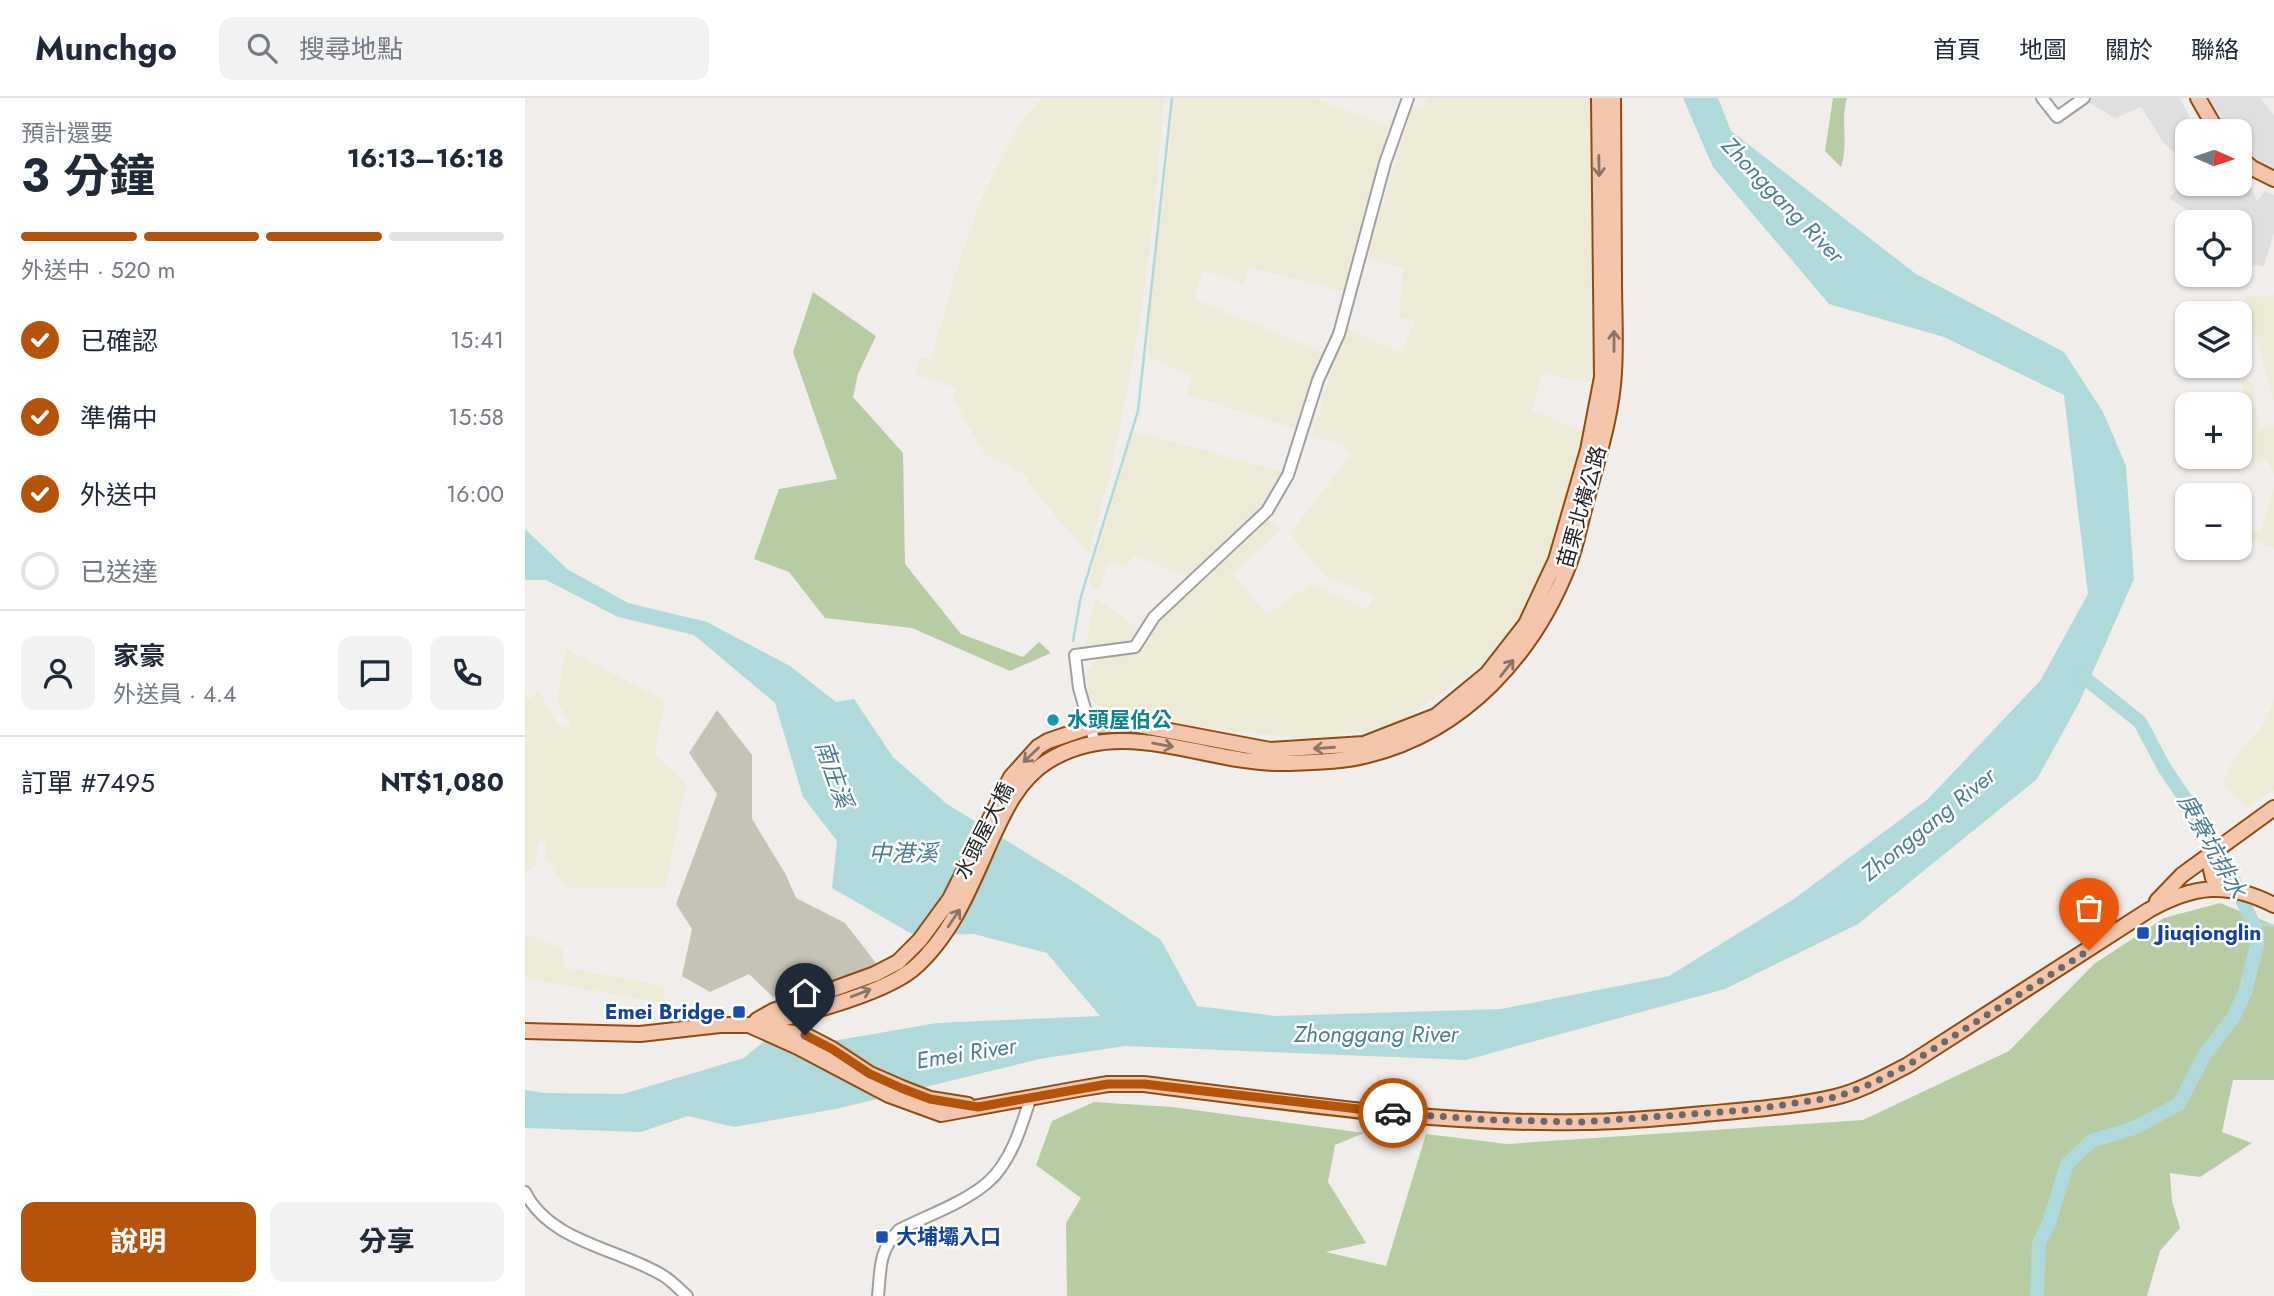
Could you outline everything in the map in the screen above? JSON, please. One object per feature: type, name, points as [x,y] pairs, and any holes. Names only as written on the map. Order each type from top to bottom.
[{"type":"main road","name":"苗栗北橫公路","points":[[1092,726],[1133,724],[1270,750],[1364,744],[1436,716],[1487,674],[1525,624],[1556,560],[1588,450],[1602,377],[1599,98]]},
{"type":"main road","name":"苗栗北橫公路","points":[[1095,743],[1130,740],[1264,764],[1315,762],[1369,755],[1439,727],[1494,685],[1537,631],[1569,563],[1600,451],[1614,374],[1613,98]]},
{"type":"main road","points":[[2198,98],[2210,119]]},
{"type":"main road","points":[[2252,168],[2274,179]]},
{"type":"main road","name":"水頭屋大橋","points":[[748,1025],[773,1011],[860,981],[898,962],[938,918],[998,800],[1020,766],[1038,747],[1048,741],[1092,726]]},
{"type":"main road","name":"水頭屋大橋","points":[[818,1009],[877,987],[910,971],[958,914],[998,825],[1029,776],[1053,758],[1095,743]]},
{"type":"main road","points":[[748,1025],[798,1047],[889,1095],[944,1108],[978,1107],[1108,1084],[1144,1084],[1405,1114],[1582,1122],[1663,1118],[1792,1104],[1836,1097],[1871,1084],[1908,1065],[2154,907],[2274,810]]},
{"type":"main road","points":[[2212,860],[2213,878],[2226,888],[2274,905]]},
{"type":"main road","points":[[2154,907],[2192,890],[2226,888]]},
{"type":"main road","points":[[525,1031],[640,1034],[720,1025],[748,1025],[818,1009]]},
{"type":"main road","points":[[805,1035],[808,1019],[818,1009]]},
{"type":"main road","points":[[748,1025],[805,1035],[870,1074],[944,1108]]},
{"type":"street","points":[[1095,743],[1079,688],[1075,655],[1135,648],[1154,617],[1267,511],[1288,475],[1318,380],[1339,334],[1385,163],[1408,98]]},
{"type":"street","points":[[2042,98],[2057,117],[2084,98]]},
{"type":"street","points":[[878,1296],[881,1262],[890,1240],[899,1230],[988,1182],[1007,1156],[1031,1096]]},
{"type":"street","points":[[525,1192],[533,1208],[546,1219],[604,1251],[662,1275],[687,1296]]},
{"type":"shaded area","points":[[1042,98],[1164,98],[1154,214],[1138,333],[1111,472],[1088,553],[1039,497],[1024,474],[985,455],[954,400],[957,388],[916,375],[919,357],[931,360],[981,199],[1020,123]]},
{"type":"shaded area","points":[[1176,98],[1314,98],[1392,128],[1344,292],[1248,267],[1243,284],[1203,270],[1194,299],[1323,352],[1297,429],[1186,394],[1192,376],[1148,357],[1150,303]]},
{"type":"shaded area","points":[[1428,98],[1591,98],[1591,242],[1595,359],[1590,382],[1542,374],[1532,410],[1586,433],[1541,581],[1500,652],[1407,717],[1378,729],[1312,739],[1199,727],[1145,715],[1113,718],[1088,697],[1087,669],[1103,656],[1139,653],[1146,646],[1160,616],[1268,519],[1282,530],[1233,573],[1266,615],[1312,584],[1367,609],[1374,596],[1324,575],[1290,533],[1351,455],[1343,444],[1311,436],[1345,328],[1401,353],[1415,322],[1399,316],[1404,268],[1367,257],[1412,107],[1425,108]]},
{"type":"shaded area","points":[[2082,98],[2180,98],[2190,119],[2175,119],[2175,154],[2164,143],[2141,107],[2115,118]]},
{"type":"shaded area","points":[[2209,98],[2260,98],[2274,115],[2274,170],[2260,163],[2252,155],[2252,119],[2221,119]]},
{"type":"shaded area","points":[[2252,189],[2257,201],[2265,191],[2274,195],[2274,232],[2264,267],[2252,264],[2252,210],[2188,210],[2169,198],[2175,192],[2175,196],[2252,196]]},
{"type":"shaded area","points":[[2274,295],[2274,402],[2252,322],[2252,301],[2246,301],[2245,297]]},
{"type":"shaded area","points":[[2241,380],[2252,382],[2260,430],[2274,425],[2274,474],[2267,460],[2253,465],[2252,392],[2243,392]]},
{"type":"shaded area","points":[[1133,431],[1282,472],[1268,502],[1189,578],[1136,556],[1124,567],[1110,561],[1097,590],[1089,582]]},
{"type":"shaded area","points":[[2274,488],[2274,548],[2252,540],[2252,532],[2261,532]]},
{"type":"shaded area","points":[[1095,597],[1143,632],[1127,641],[1085,649]]},
{"type":"shaded area","points":[[566,649],[665,701],[654,754],[686,784],[665,888],[566,888],[545,857],[545,841],[538,841],[536,865],[525,873],[525,695],[529,699],[539,692],[558,725],[569,729],[569,721],[557,702]]},
{"type":"shaded area","points":[[2274,701],[2274,790],[2247,808],[2223,784],[2233,760],[2263,725]]},
{"type":"shaded area","points":[[717,710],[752,755],[752,819],[786,875],[796,898],[845,923],[879,967],[773,997],[749,974],[710,992],[682,976],[692,929],[676,904],[717,794],[689,753]]},
{"type":"shaded area","points":[[529,935],[562,949],[565,968],[665,986],[664,1003],[525,978],[525,938]]},
{"type":"green space","points":[[1833,98],[1847,98],[1841,167],[1825,151]]},
{"type":"green space","points":[[813,292],[876,336],[858,374],[853,397],[903,453],[905,564],[961,634],[1023,657],[1039,642],[1051,653],[1010,671],[912,628],[825,618],[789,572],[754,559],[779,489],[837,479],[793,352]]},
{"type":"green space","points":[[2220,903],[2274,925],[2274,1080],[2233,1080],[2222,1132],[2252,1143],[2200,1177],[2170,1173],[2172,1201],[2180,1228],[2160,1251],[2147,1296],[1067,1296],[1066,1223],[1081,1198],[1036,1165],[1052,1121],[1094,1102],[1172,1107],[1364,1133],[1335,1145],[1328,1182],[1366,1243],[1326,1252],[1386,1266],[1426,1134],[1507,1144],[1863,1120],[2009,1051],[2094,964],[2164,918]]},
{"type":"water","name":"中港溪","points":[[1683,98],[1718,98],[1731,131],[1916,274],[2064,352],[2103,412],[2126,466],[2134,579],[2079,703],[2037,779],[1858,924],[1725,989],[1466,1060],[1125,1046],[1039,1059],[836,1109],[734,1127],[688,1116],[641,1132],[525,1128],[525,1090],[544,1093],[623,1094],[744,1058],[763,1042],[827,1042],[937,1023],[1100,1016],[1047,953],[974,934],[914,935],[832,888],[837,841],[803,797],[775,703],[694,635],[618,617],[546,580],[525,580],[525,529],[567,569],[628,603],[707,622],[790,666],[836,702],[854,699],[893,757],[947,804],[1074,882],[1161,940],[1197,1006],[1275,1016],[1501,1009],[1669,976],[1794,899],[1928,799],[2040,681],[2088,594],[2064,395],[1944,337],[1829,304],[1713,167]]},
{"type":"waterway","points":[[1073,641],[1081,596],[1138,411],[1172,98]]},
{"type":"waterway","name":"庚寮坑排水","points":[[2037,1296],[2039,1243],[2049,1223],[2067,1164],[2091,1141],[2134,1128],[2179,1104],[2205,1054],[2233,1018],[2245,992],[2257,945],[2257,932],[2230,873],[2204,826],[2165,769],[2140,722],[2081,675]]},
{"type":"waterway","points":[[2252,922],[2274,926]]},
{"type":"way so far","points":[[1393,1113],[1492,1120],[1582,1122],[1748,1110],[1836,1097],[1871,1084],[1908,1065],[2089,950]]},
{"type":"place","name":"水頭屋伯公","points":[[1053,720]]},
{"type":"place","name":"Jiuqionglin","points":[[2143,933]]},
{"type":"place","name":"Emei Bridge","points":[[739,1012]]},
{"type":"place","name":"大埔壩入口","points":[[882,1237]]},
{"type":"route","points":[[805,1035],[870,1074],[901,1088],[930,1099],[978,1107],[1108,1084],[1144,1084],[1393,1113]]},
{"type":"water label","name":"Zhonggang River","points":[[1783,200]]},
{"type":"water label","name":"南庄溪","points":[[834,774]]},
{"type":"water label","name":"Zhonggang River","points":[[1928,824]]},
{"type":"water label","name":"Zhonggang River","points":[[1376,1034]]},
{"type":"water label","name":"Emei River","points":[[966,1053]]}]
